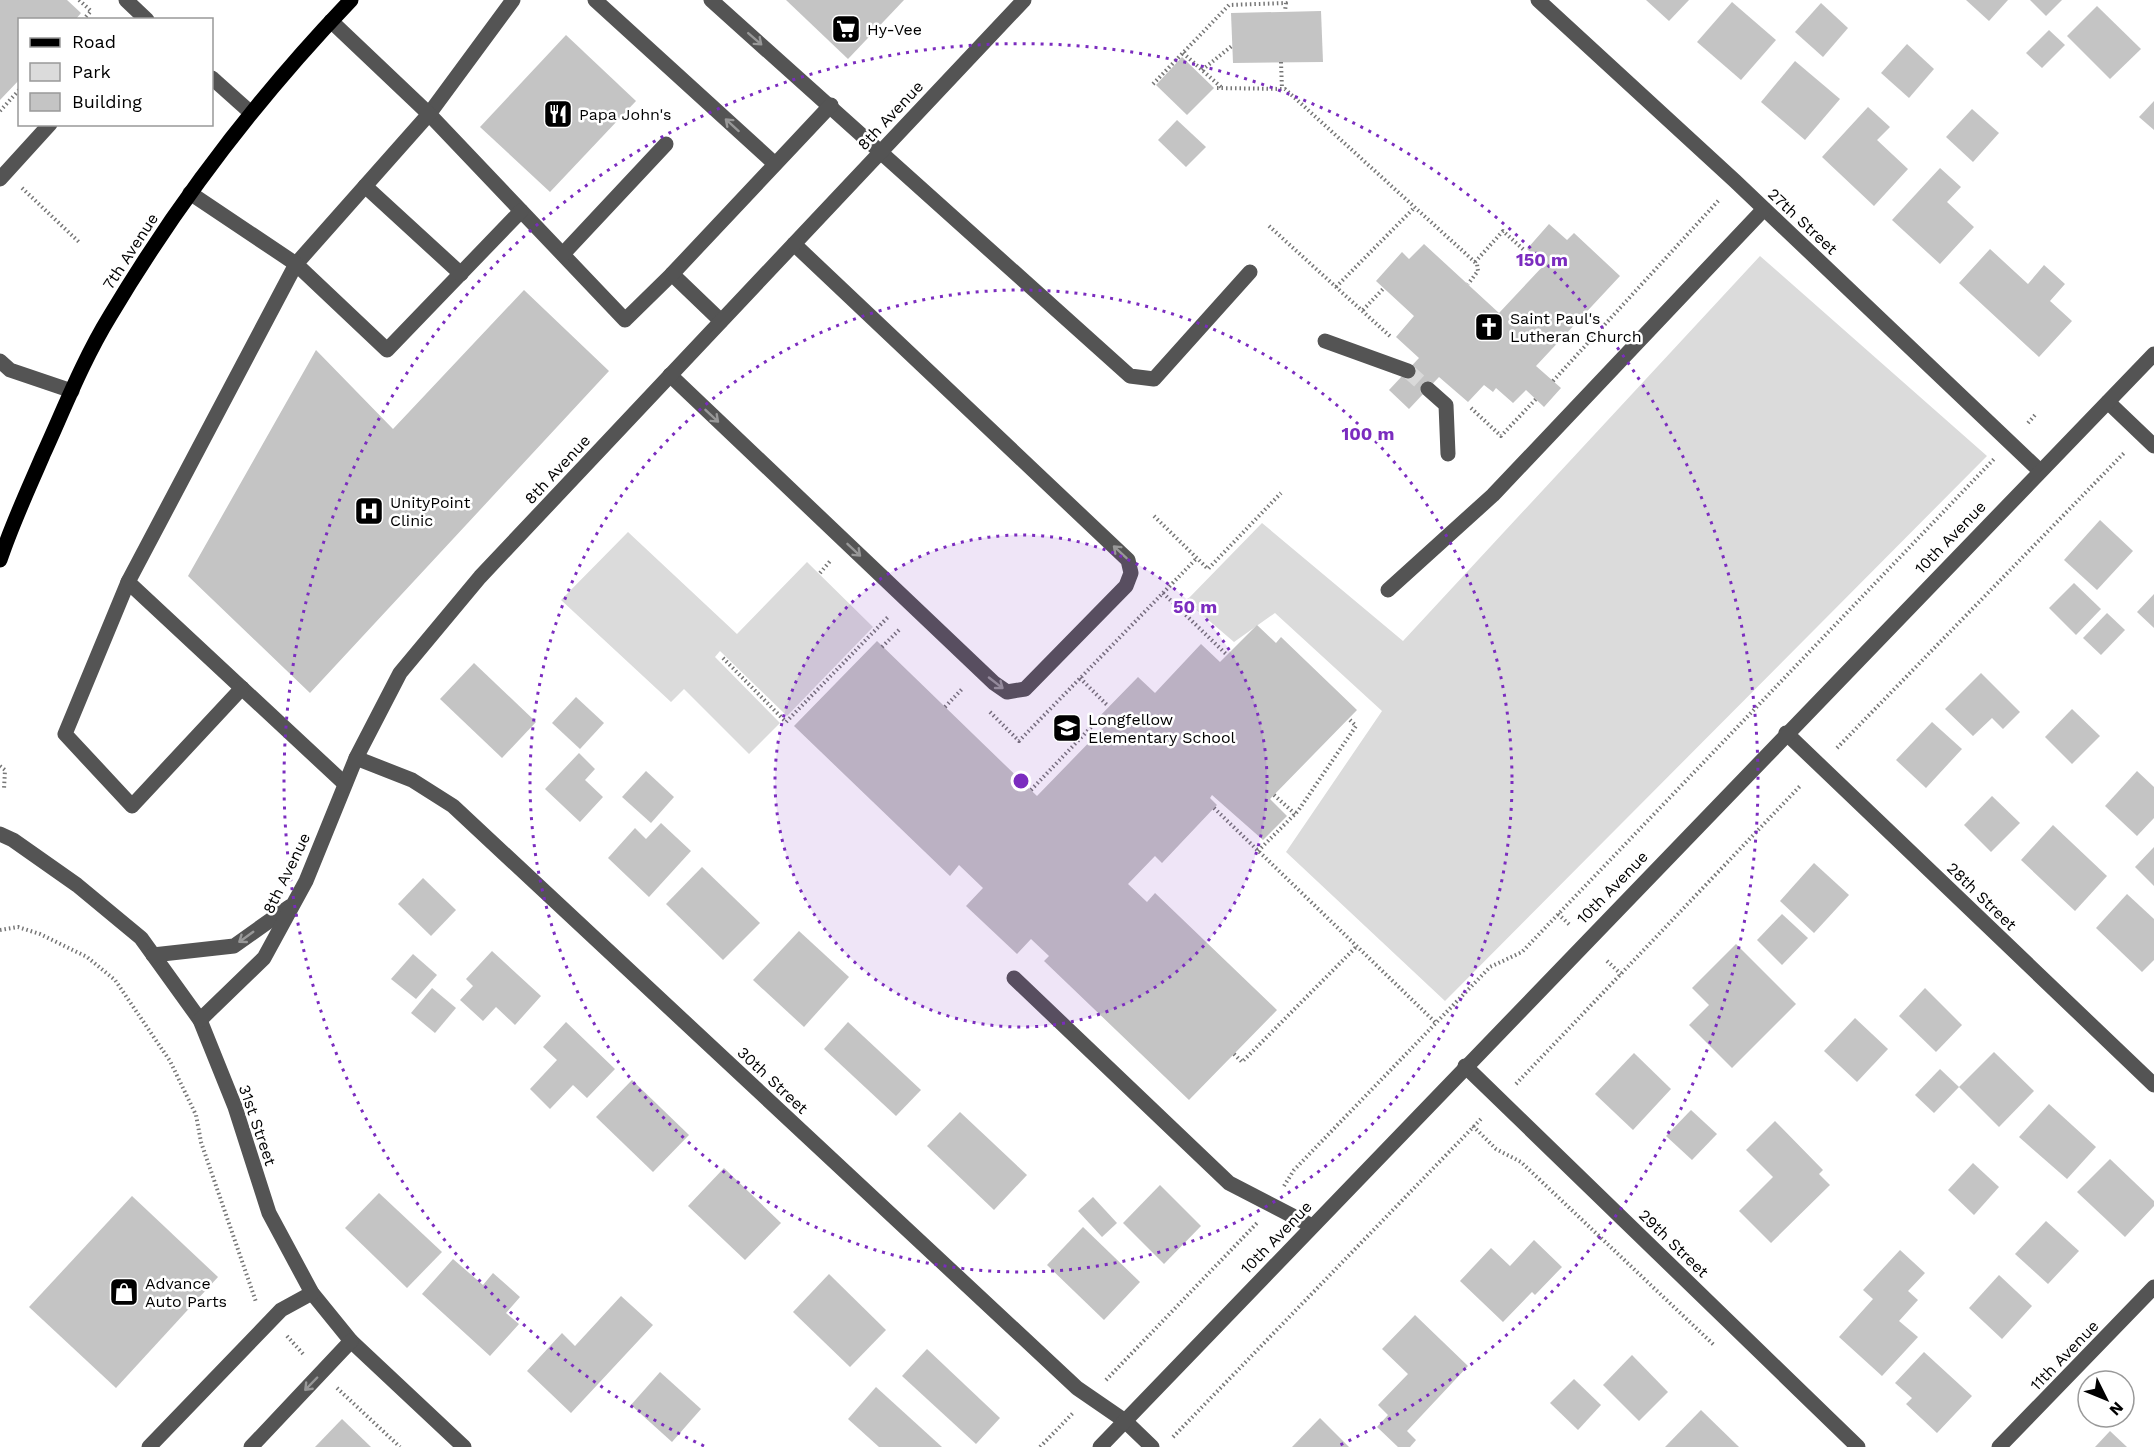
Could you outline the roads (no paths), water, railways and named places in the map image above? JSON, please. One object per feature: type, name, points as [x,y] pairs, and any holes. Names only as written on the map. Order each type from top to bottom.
[{"type":"main road","name":"7th Avenue","points":[[0,560],[72,391],[109,318],[190,193],[250,112],[351,0]]},
{"type":"street","points":[[126,0],[146,18]]},
{"type":"street","points":[[242,688],[132,806],[66,735],[128,582],[296,264],[429,114],[513,0]]},
{"type":"street","points":[[595,0],[775,164]]},
{"type":"street","points":[[711,0],[831,105],[880,152],[1130,376],[1154,379],[1250,272]]},
{"type":"street","name":"8th Avenue","points":[[200,1020],[264,958],[306,881],[356,758],[400,673],[480,577],[1024,0]]},
{"type":"street","name":"27th Street","points":[[1538,0],[1764,209],[2040,471]]},
{"type":"street","points":[[331,21],[429,114],[626,320],[831,105]]},
{"type":"street","points":[[213,79],[250,112]]},
{"type":"street","points":[[3,176],[48,126]]},
{"type":"street","points":[[562,254],[666,144]]},
{"type":"street","points":[[365,186],[461,274]]},
{"type":"street","points":[[190,193],[296,264],[387,350],[521,211]]},
{"type":"street","points":[[1388,590],[1493,495],[1764,209]]},
{"type":"street","points":[[670,375],[994,683],[1007,692],[1025,689],[1126,586],[1131,573],[1128,560],[794,244]]},
{"type":"street","points":[[672,274],[722,321]]},
{"type":"street","points":[[1325,341],[1408,370]]},
{"type":"street","name":"10th Avenue","points":[[1100,1447],[1786,733],[2154,354]]},
{"type":"street","points":[[0,361],[10,370],[72,391]]},
{"type":"street","points":[[1428,389],[1446,405],[1448,454]]},
{"type":"street","points":[[2108,402],[2154,446]]},
{"type":"street","points":[[128,582],[345,784]]},
{"type":"street","name":"28th Street","points":[[1786,733],[2154,1085]]},
{"type":"street","name":"30th Street","points":[[356,758],[412,780],[453,806],[1089,1397],[1125,1421],[1152,1447]]},
{"type":"street","name":"31st Street","points":[[0,834],[13,840],[77,885],[141,938],[200,1020],[235,1107],[269,1213],[312,1293],[351,1341],[455,1444]]},
{"type":"street","points":[[153,955],[234,946],[293,903]]},
{"type":"street","points":[[1014,978],[1229,1183],[1312,1226]]},
{"type":"street","name":"29th Street","points":[[1465,1066],[1858,1447]]},
{"type":"street","name":"11th Avenue","points":[[1999,1447],[2154,1287]]},
{"type":"street","points":[[156,1445],[281,1310],[312,1293]]},
{"type":"street","points":[[250,1447],[351,1341]]},
{"type":"tunnel","points":[[1408,371],[1428,389]]},
{"type":"place","name":"Hy-Vee","points":[[846,29]]},
{"type":"place","name":"Papa John's","points":[[558,114]]},
{"type":"place","name":"Saint Paul's Lutheran Church","points":[[1489,327]]},
{"type":"place","name":"UnityPoint Clinic","points":[[369,511]]},
{"type":"place","name":"Longfellow Elementary School","points":[[1067,728]]},
{"type":"place","name":"Advance Auto Parts","points":[[124,1292]]}]
